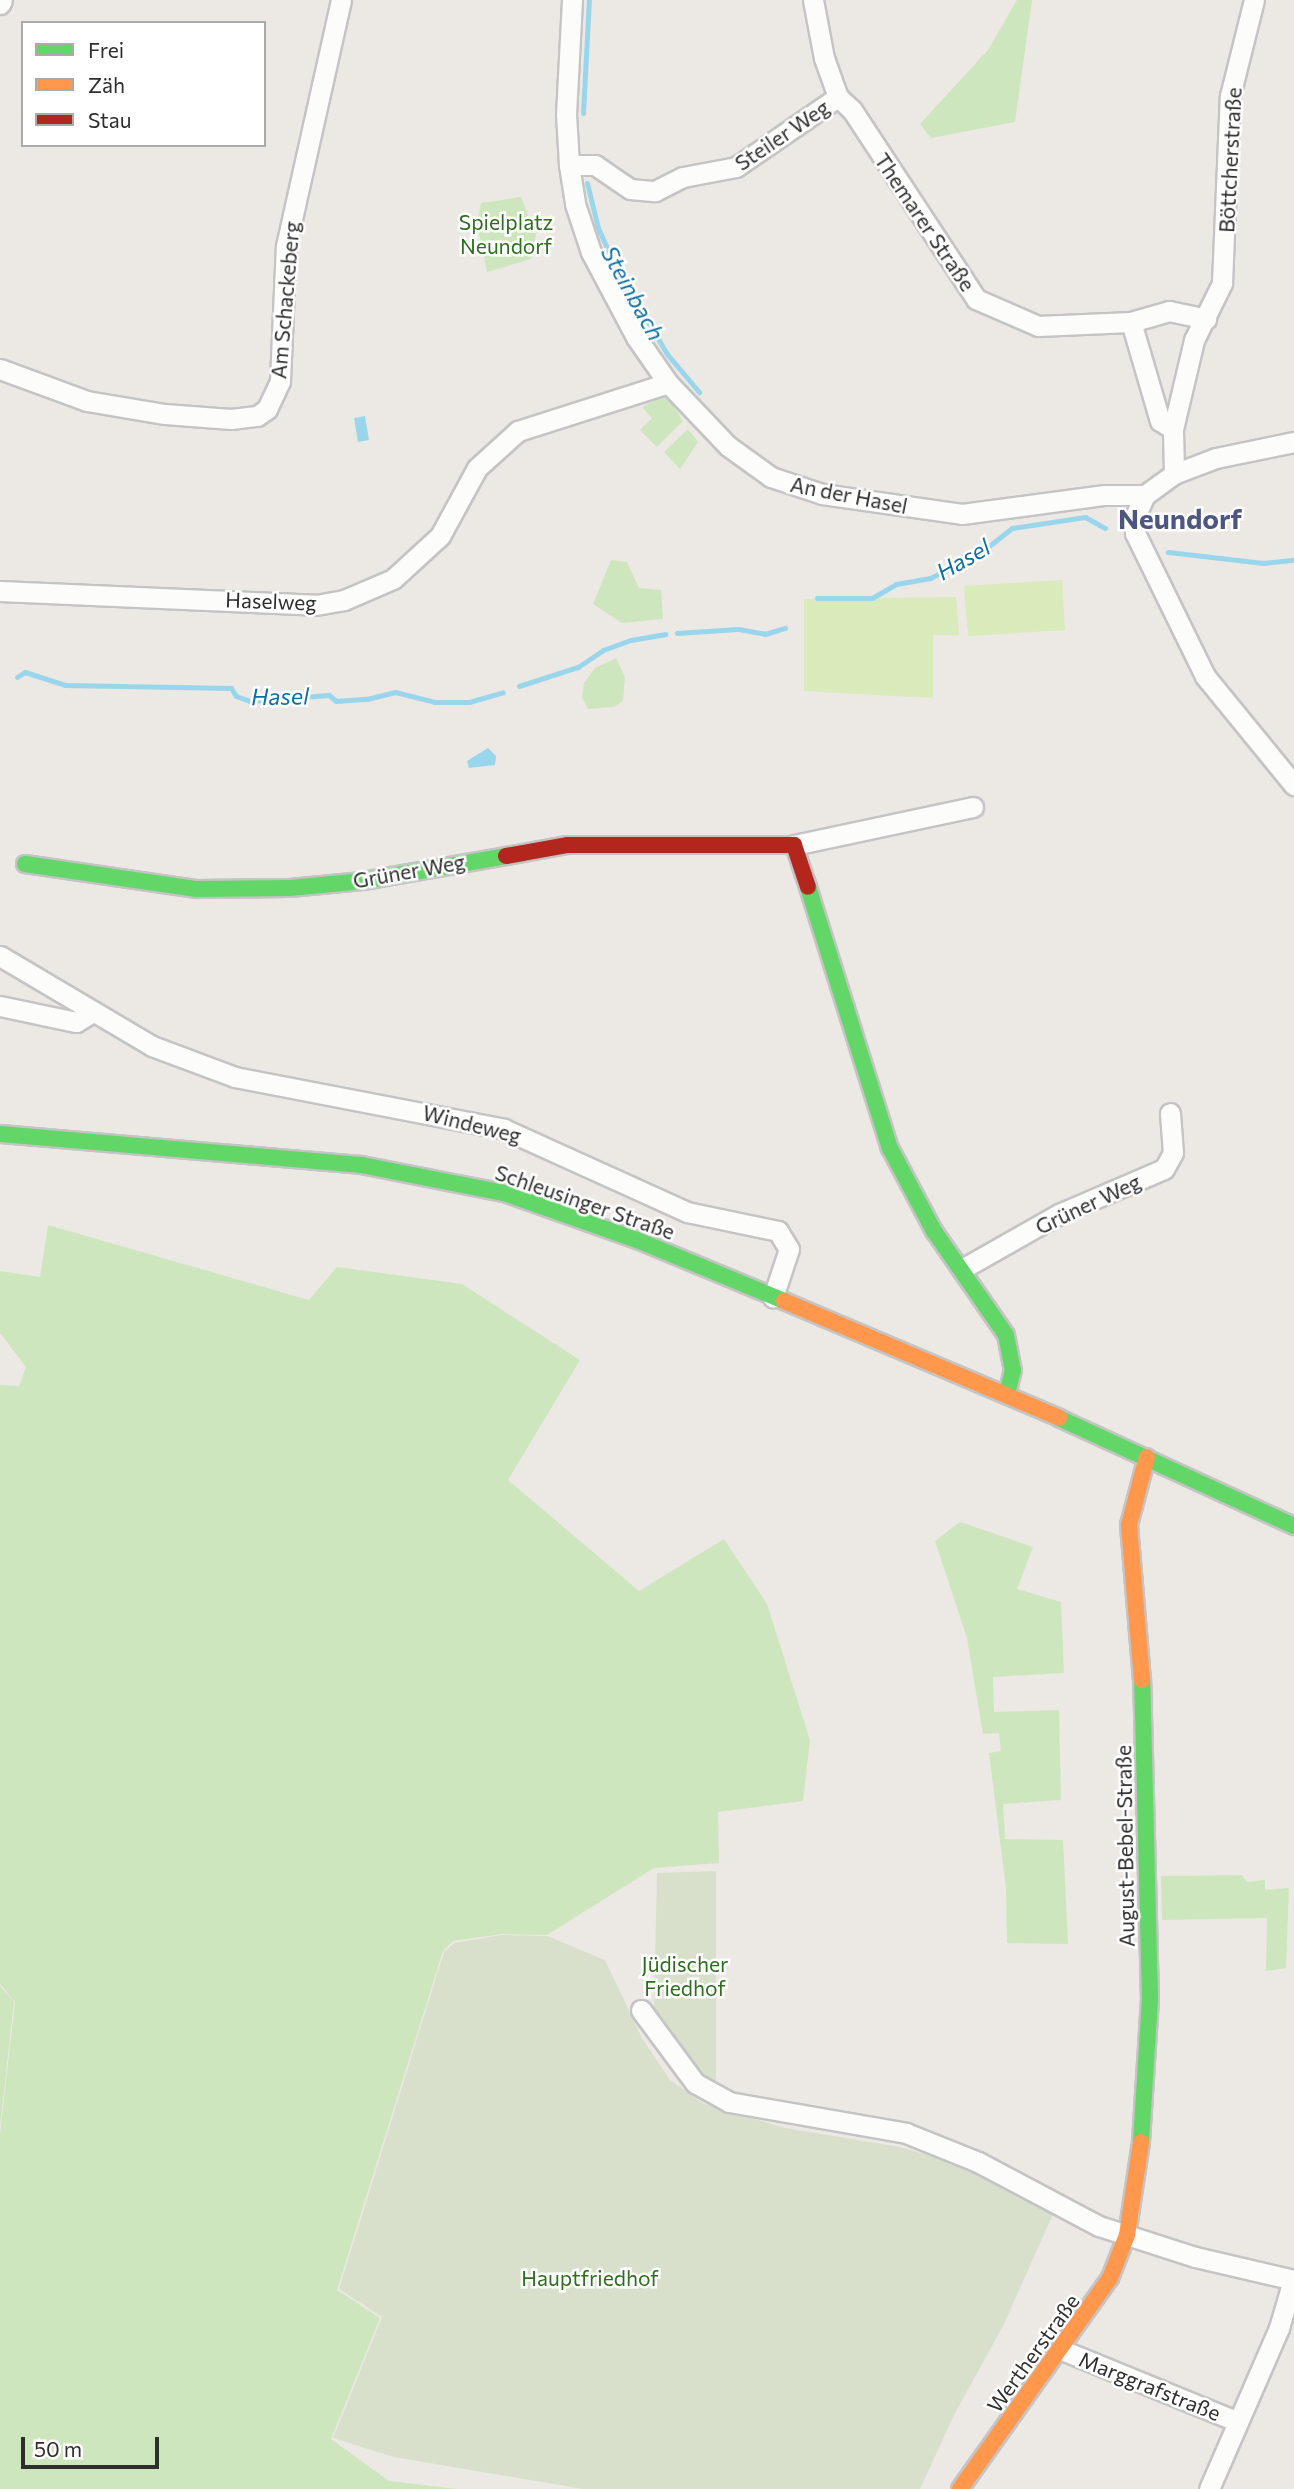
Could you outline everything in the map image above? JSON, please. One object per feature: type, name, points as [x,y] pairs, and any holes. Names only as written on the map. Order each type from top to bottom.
[{"type":"street","name":"Am Schackeberg","points":[[0,369],[87,401],[165,414],[231,419],[257,416],[267,409],[280,381],[286,246],[341,0]]},
{"type":"street","name":"An der Hasel","points":[[572,0],[566,114],[569,164],[575,204],[591,252],[631,328],[668,383],[728,446],[794,488],[962,514],[1105,495],[1144,495]]},
{"type":"street","name":"Themarer Straße","points":[[813,0],[824,58],[838,97],[852,110],[976,299],[1038,326],[1131,322]]},
{"type":"street","name":"Böttcherstraße","points":[[1174,474],[1173,429],[1194,340],[1222,283],[1230,96],[1254,0]]},
{"type":"street","name":"Steiler Weg","points":[[569,164],[595,165],[630,189],[655,191],[683,177],[725,172],[838,97]]},
{"type":"street","points":[[1173,429],[1160,421],[1131,322],[1169,311],[1206,319]]},
{"type":"street","name":"Haselweg","points":[[0,591],[123,600],[316,605],[344,600],[393,579],[440,536],[477,468],[508,437],[539,423],[668,383]]},
{"type":"street","points":[[1294,442],[1216,458],[1174,474],[1144,495],[1136,514],[1135,533],[1205,676],[1294,785]]},
{"type":"street","name":"Grüner Weg","points":[[25,864],[197,889],[290,888],[363,881],[568,845],[794,845],[973,807]]},
{"type":"street","points":[[794,845],[839,975],[890,1148],[906,1184],[1006,1335],[1013,1370],[1007,1394]]},
{"type":"street","name":"Windeweg","points":[[0,956],[91,1013],[152,1046],[235,1077],[490,1125],[551,1147],[631,1190],[687,1212],[778,1231],[789,1249],[773,1297]]},
{"type":"street","points":[[0,1006],[76,1022],[91,1013]]},
{"type":"street","name":"Grüner Weg","points":[[962,1269],[1059,1214],[1164,1169],[1173,1153],[1170,1113]]},
{"type":"street","name":"Schleusinger Straße","points":[[0,1134],[361,1165],[425,1175],[504,1193],[568,1214],[773,1297],[1007,1394],[1147,1457]]},
{"type":"street","points":[[1147,1457],[1294,1526]]},
{"type":"street","name":"August-Bebel-Straße","points":[[1127,2235],[1138,2183],[1150,2000],[1142,1666],[1129,1525],[1147,1457]]},
{"type":"street","points":[[641,2010],[695,2083],[729,2102],[905,2133],[978,2162],[1099,2226],[1294,2280],[1279,2328],[1209,2489]]},
{"type":"street","name":"Wertherstraße","points":[[960,2489],[1062,2350],[1110,2278],[1127,2235]]},
{"type":"street","name":"Marggrafstraße","points":[[1062,2350],[1238,2422]]},
{"type":"green space","points":[[1017,0],[1032,0],[1015,122],[931,138],[920,124],[988,50]]},
{"type":"green space","name":"Spielplatz Neundorf","points":[[521,197],[536,235],[531,259],[487,272],[477,223],[481,203]]},
{"type":"green space","points":[[660,398],[669,399],[683,421],[657,447],[640,430],[652,418],[642,407]]},
{"type":"green space","points":[[688,429],[698,442],[680,469],[664,452]]},
{"type":"green space","points":[[611,560],[627,562],[639,588],[661,590],[663,619],[622,623],[593,604]]},
{"type":"green space","points":[[1062,580],[1065,630],[968,636],[964,586]]},
{"type":"green space","points":[[956,597],[959,635],[933,635],[933,698],[804,691],[804,599]]},
{"type":"green space","points":[[616,658],[625,677],[623,701],[614,707],[588,709],[582,698],[584,683],[595,668]]},
{"type":"green space","points":[[48,1225],[309,1300],[337,1267],[462,1284],[580,1360],[508,1480],[639,1591],[724,1539],[767,1604],[810,1740],[803,1801],[718,1812],[719,1863],[654,1868],[547,1935],[502,1934],[453,1941],[443,1951],[337,2290],[380,2318],[331,2439],[389,2481],[458,2489],[0,2489],[0,2134],[15,2002],[0,1984],[0,1385],[19,1386],[26,1367],[0,1333],[0,1271],[40,1277]]},
{"type":"green space","points":[[960,1522],[1033,1547],[1017,1589],[1061,1602],[1064,1673],[993,1677],[994,1712],[1059,1710],[1061,1800],[1003,1804],[1005,1839],[1063,1840],[1068,1944],[1007,1943],[1006,1888],[989,1753],[1001,1751],[999,1733],[983,1734],[967,1638],[935,1541]]},
{"type":"green space","name":"Jüdischer Friedhof","points":[[716,1871],[716,2082],[700,2078],[673,2043],[654,2008],[657,1873]]},
{"type":"green space","points":[[1242,1875],[1247,1882],[1265,1880],[1265,1890],[1289,1888],[1286,1968],[1266,1971],[1267,1918],[1162,1920],[1161,1876]]},
{"type":"green space","name":"Hauptfriedhof","points":[[502,1935],[547,1936],[605,1960],[642,2038],[670,2080],[704,2104],[785,2128],[900,2147],[962,2165],[1054,2212],[1003,2326],[954,2415],[920,2489],[583,2489],[394,2457],[333,2438],[382,2317],[339,2289],[444,1952],[454,1943]]},
{"type":"green space","points":[[0,1986],[14,2002],[0,2127]]},
{"type":"water","points":[[365,416],[369,440],[358,442],[354,418]]},
{"type":"water","points":[[488,748],[496,756],[495,765],[469,768],[467,761]]},
{"type":"waterway","name":"Steinbach","points":[[583,113],[589,0]]},
{"type":"waterway","name":"Steinbach","points":[[587,183],[598,228],[617,270],[667,354],[699,392]]},
{"type":"waterway","name":"Hasel","points":[[817,598],[872,598],[896,584],[930,578],[975,557],[1012,528],[1085,517],[1105,528]]},
{"type":"waterway","name":"Hasel","points":[[1168,552],[1263,563],[1294,560]]},
{"type":"waterway","name":"Hasel","points":[[677,633],[738,629],[765,634],[785,628]]},
{"type":"waterway","name":"Hasel","points":[[519,686],[578,667],[603,650],[631,640],[665,634]]},
{"type":"waterway","name":"Hasel","points":[[17,677],[25,672],[65,685],[231,688],[236,696],[250,701],[329,695],[336,701],[367,699],[395,692],[435,702],[469,702],[503,692]]},
{"type":"traffic: fast","points":[[25,864],[197,889],[290,888],[363,881],[506,856]]},
{"type":"traffic: fast","points":[[808,887],[890,1148],[934,1231],[1006,1335],[1013,1370],[1007,1394]]},
{"type":"traffic: fast","points":[[0,1134],[361,1165],[504,1193],[637,1240],[784,1301]]},
{"type":"traffic: fast","points":[[1059,1418],[1294,1526]]},
{"type":"traffic: fast","points":[[1141,2142],[1150,2000],[1142,1680]]},
{"type":"traffic: slow","points":[[784,1301],[1059,1418]]},
{"type":"traffic: slow","points":[[1142,1680],[1129,1525],[1147,1457]]},
{"type":"traffic: slow","points":[[960,2489],[1110,2278],[1127,2235],[1141,2142]]},
{"type":"traffic: jam","points":[[506,856],[568,845],[794,845],[808,887]]},
{"type":"district","name":"Neundorf","points":[[1180,518]]}]
